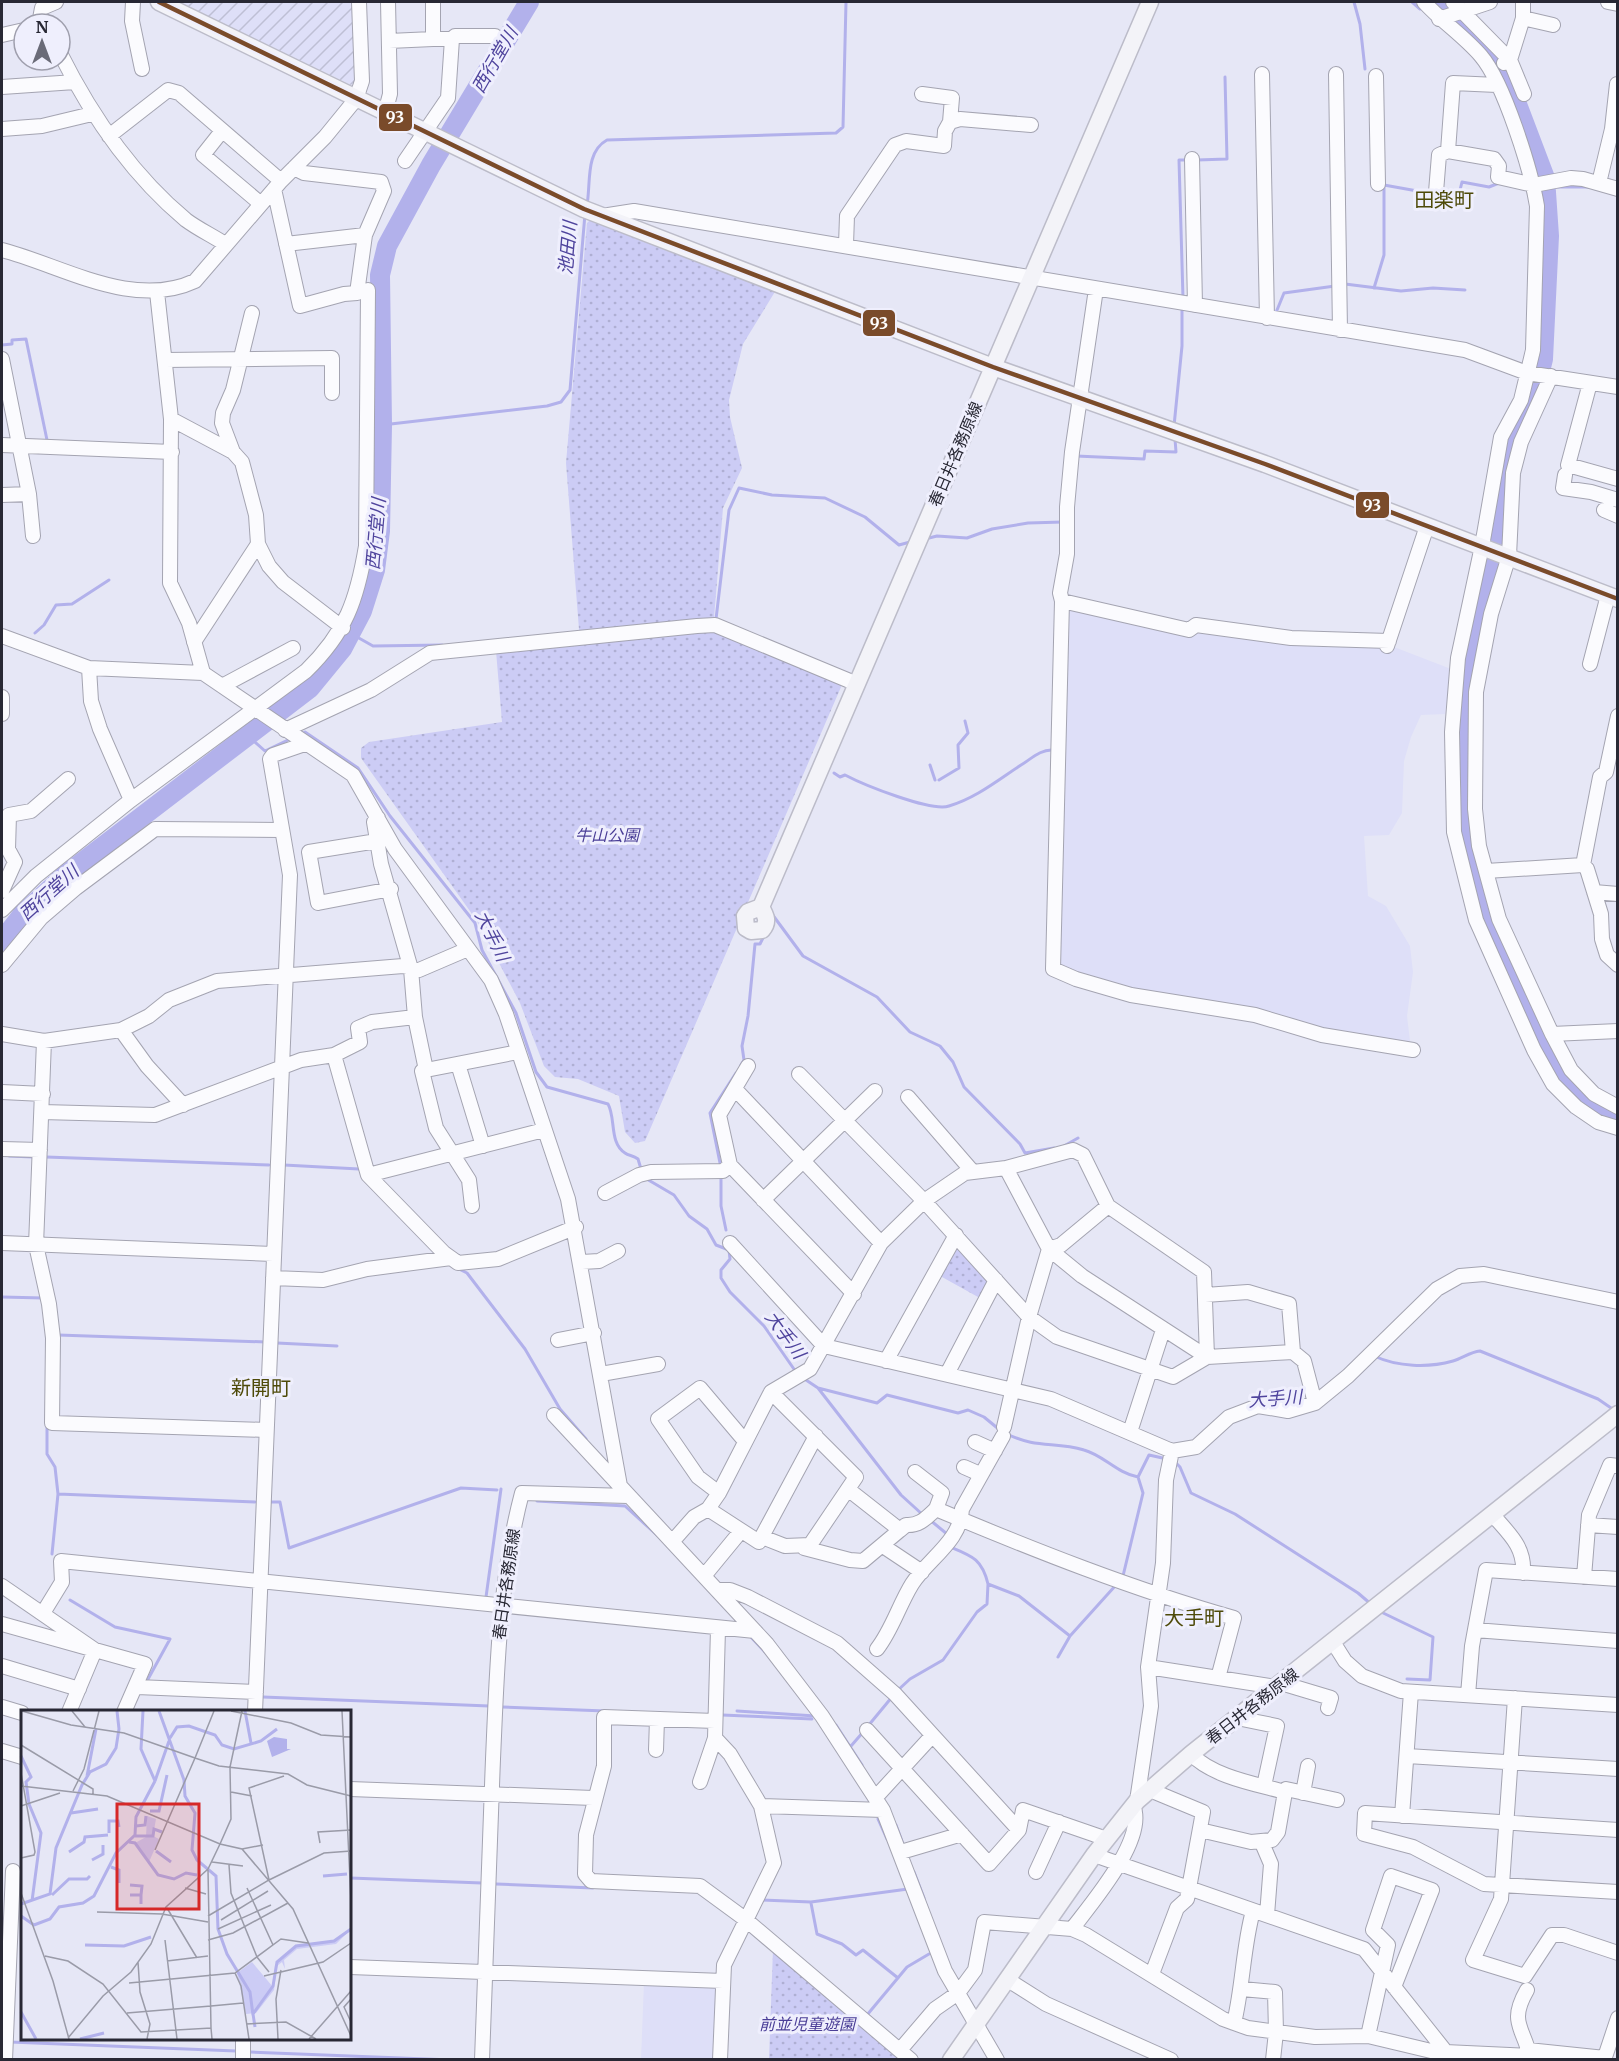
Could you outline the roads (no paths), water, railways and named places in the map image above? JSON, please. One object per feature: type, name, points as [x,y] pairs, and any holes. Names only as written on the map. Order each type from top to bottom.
[{"type":"main road","points":[[159,2],[594,213],[993,367],[1265,464],[1612,597]]},
{"type":"main road","name":"春日井各務原線","points":[[761,907],[1150,2]]},
{"type":"main road","name":"春日井各務原線","points":[[951,2060],[1094,1855],[1135,1804],[1191,1754],[1616,1415]]},
{"type":"street","points":[[41,12],[42,8],[56,2]]},
{"type":"street","points":[[133,2],[132,21],[142,69]]},
{"type":"street","points":[[2,250],[94,280],[157,292],[176,290],[195,281],[277,185],[325,137],[356,99],[362,81],[359,2]]},
{"type":"street","points":[[385,113],[390,94],[388,2]]},
{"type":"street","points":[[433,2],[433,39]]},
{"type":"street","points":[[1424,2],[1480,55],[1501,65]]},
{"type":"street","points":[[1442,18],[1459,8],[1490,2]]},
{"type":"street","points":[[1523,2],[1523,18],[1501,65],[1497,85],[1542,184],[1537,206],[1533,350],[1530,374],[1521,400],[1501,437],[1485,547],[1458,658],[1452,732],[1454,832],[1476,920],[1534,1050],[1553,1084],[1576,1107],[1598,1122],[1617,1128]]},
{"type":"street","points":[[1608,2],[1617,4]]},
{"type":"street","points":[[1459,8],[1524,94]]},
{"type":"street","points":[[1523,18],[1553,25]]},
{"type":"street","points":[[389,41],[452,39],[455,36],[495,36]]},
{"type":"street","points":[[405,161],[428,133],[448,98],[452,39]]},
{"type":"street","points":[[70,72],[92,114],[148,183],[187,220],[225,244]]},
{"type":"street","points":[[1262,74],[1267,315]]},
{"type":"street","points":[[1336,74],[1340,330]]},
{"type":"street","points":[[1376,76],[1378,184]]},
{"type":"street","points":[[2,87],[75,82]]},
{"type":"street","points":[[1448,151],[1453,83],[1497,85]]},
{"type":"street","points":[[1599,183],[1612,129],[1617,84]]},
{"type":"street","points":[[109,136],[168,90],[179,93],[277,185],[286,244],[300,306],[344,294],[357,293],[365,235],[384,191],[381,182],[304,173],[294,168]]},
{"type":"street","points":[[846,245],[847,216],[895,145],[906,141],[944,146],[945,131],[950,122],[952,98],[922,94]]},
{"type":"street","points":[[2,129],[42,126],[92,114]]},
{"type":"street","points":[[950,122],[960,119],[1031,125]]},
{"type":"street","points":[[222,131],[203,155],[261,204]]},
{"type":"street","points":[[1436,192],[1439,155],[1448,151],[1494,159],[1499,166],[1498,177],[1542,184],[1571,178],[1617,189]]},
{"type":"street","points":[[1192,159],[1195,305]]},
{"type":"street","points":[[594,213],[634,211],[1096,289],[1267,315],[1340,330],[1465,350],[1530,374],[1617,387]]},
{"type":"street","points":[[286,244],[365,235]]},
{"type":"street","points":[[1096,289],[1091,333],[1086,341],[1081,400],[1072,453],[1066,507],[1067,555],[1060,594],[1062,601],[1053,969],[1076,979],[1131,995],[1255,1015],[1322,1035],[1413,1050]]},
{"type":"street","points":[[2,906],[131,800],[306,671],[327,650],[343,628],[360,582],[366,546],[368,290]]},
{"type":"street","points":[[157,292],[171,419],[170,583],[194,642],[203,673]]},
{"type":"street","points":[[233,452],[222,423],[223,413],[230,401],[252,313]]},
{"type":"street","points":[[165,360],[332,358],[332,393]]},
{"type":"street","points":[[2,359],[4,382],[28,494],[33,536]]},
{"type":"street","points":[[1550,376],[1521,442],[1513,473],[1507,555],[1491,614],[1476,692],[1475,809],[1485,871],[1499,919],[1552,1034],[1571,1070],[1594,1094],[1617,1107]]},
{"type":"street","points":[[1590,383],[1568,465],[1617,479]]},
{"type":"street","points":[[171,419],[233,452],[242,462],[249,484],[258,544],[269,566],[283,582],[343,628]]},
{"type":"street","points":[[2,445],[172,452]]},
{"type":"street","points":[[1565,475],[1563,488],[1591,492],[1617,500]]},
{"type":"street","points":[[2,495],[28,494]]},
{"type":"street","points":[[1604,510],[1617,516]]},
{"type":"street","points":[[1062,601],[1189,630],[1196,625],[1291,638],[1388,644],[1427,526]]},
{"type":"street","points":[[194,642],[258,544]]},
{"type":"street","points":[[1590,664],[1612,597]]},
{"type":"street","points":[[285,730],[371,690],[430,653],[697,626],[715,625],[857,684]]},
{"type":"street","points":[[2,636],[89,668],[203,673],[305,744],[346,768],[353,775],[396,849],[491,980],[506,1014],[576,1227],[624,1491]]},
{"type":"street","points":[[222,686],[293,648]]},
{"type":"street","points":[[89,668],[91,701],[100,729],[131,800]]},
{"type":"street","points":[[2,697],[2,714]]},
{"type":"street","points":[[1617,716],[1606,772],[1600,777],[1583,865],[1594,892],[1607,955],[1617,965]]},
{"type":"street","points":[[255,1710],[290,875],[270,759],[273,755],[305,744]]},
{"type":"street","points":[[2,891],[15,862],[8,849],[9,815],[31,811],[68,779]]},
{"type":"street","points":[[378,818],[374,822],[377,841],[411,969],[415,1017],[426,1070]]},
{"type":"street","points":[[2,965],[41,918],[76,888],[155,829],[282,830]]},
{"type":"street","points":[[377,841],[309,852],[318,903],[391,889]]},
{"type":"street","points":[[1485,871],[1583,865]]},
{"type":"street","points":[[1594,892],[1617,894]]},
{"type":"street","points":[[2,1034],[44,1041],[121,1030],[149,1016],[169,1000],[217,981],[403,966],[419,970],[468,949]]},
{"type":"street","points":[[42,1112],[155,1115],[301,1060],[334,1055],[360,1042],[358,1028],[365,1025],[415,1017]]},
{"type":"street","points":[[121,1030],[147,1066],[183,1105]]},
{"type":"street","points":[[1552,1034],[1617,1031]]},
{"type":"street","points":[[44,1041],[36,1245],[51,1315],[52,1424],[266,1430]]},
{"type":"street","points":[[472,1206],[469,1180],[436,1128],[422,1071],[518,1052]]},
{"type":"street","points":[[334,1055],[368,1175],[458,1263],[498,1259],[576,1227]]},
{"type":"street","points":[[458,1064],[483,1146]]},
{"type":"street","points":[[748,1066],[719,1114],[730,1165],[854,1294]]},
{"type":"street","points":[[799,1074],[924,1201],[1029,1317],[1057,1337],[1173,1377],[1207,1357],[1293,1352],[1304,1361],[1315,1403]]},
{"type":"street","points":[[735,1089],[881,1244]]},
{"type":"street","points":[[763,1200],[875,1091]]},
{"type":"street","points":[[2,1092],[43,1094]]},
{"type":"street","points":[[908,1097],[973,1172]]},
{"type":"street","points":[[368,1175],[544,1130]]},
{"type":"street","points":[[2,1149],[40,1150]]},
{"type":"street","points":[[672,1542],[694,1517],[708,1509],[719,1493],[744,1440],[771,1392],[810,1369],[881,1244],[924,1201],[965,1173],[1006,1168],[1072,1150],[1083,1155],[1108,1206],[1204,1272],[1207,1357]]},
{"type":"street","points":[[605,1193],[639,1175],[651,1172],[723,1171],[730,1165]]},
{"type":"street","points":[[1006,1168],[1049,1249],[1082,1276],[1207,1357]]},
{"type":"street","points":[[1049,1249],[1061,1245],[1108,1206]]},
{"type":"street","points":[[886,1361],[956,1235]]},
{"type":"street","points":[[730,1243],[824,1346],[1051,1399],[1172,1451],[1196,1447],[1229,1417],[1258,1406],[1288,1411],[1315,1403],[1348,1376],[1437,1289],[1460,1276],[1484,1274],[1617,1302]]},
{"type":"street","points":[[2,1244],[273,1254]]},
{"type":"street","points":[[877,1649],[912,1583],[952,1537],[962,1520],[962,1509],[980,1474],[986,1470],[1004,1432],[1029,1317],[1049,1249]]},
{"type":"street","points":[[582,1262],[599,1262],[618,1251]]},
{"type":"street","points":[[273,1278],[323,1280],[367,1269],[451,1258]]},
{"type":"street","points":[[946,1374],[996,1280]]},
{"type":"street","points":[[1205,1295],[1248,1292],[1289,1304],[1293,1352]]},
{"type":"street","points":[[1130,1432],[1163,1330]]},
{"type":"street","points":[[558,1340],[594,1333]]},
{"type":"street","points":[[601,1374],[658,1364]]},
{"type":"street","points":[[719,1493],[698,1477],[658,1419],[700,1388],[744,1440]]},
{"type":"street","points":[[771,1392],[856,1477],[810,1545],[804,1548]]},
{"type":"street","points":[[554,1415],[755,1631],[822,1716],[883,1810],[945,1971],[998,2060]]},
{"type":"street","points":[[708,1509],[759,1542],[816,1436]]},
{"type":"street","points":[[975,1442],[995,1451]]},
{"type":"street","points":[[1072,1929],[1120,1864],[1135,1824],[1135,1804],[1151,1706],[1148,1667],[1159,1597],[1166,1480],[1172,1451]]},
{"type":"street","points":[[1584,1577],[1589,1515],[1610,1466],[1617,1466]]},
{"type":"street","points":[[964,1467],[980,1474]]},
{"type":"street","points":[[762,1537],[785,1546],[863,1561],[906,1525],[913,1526],[924,1521],[936,1509],[942,1493],[915,1472]]},
{"type":"street","points":[[849,1490],[891,1526],[900,1530]]},
{"type":"street","name":"春日井各務原線","points":[[482,2060],[496,1675],[501,1605],[508,1555],[522,1493],[624,1491]]},
{"type":"street","points":[[936,1509],[1003,1538],[1159,1597],[1234,1618],[1218,1678]]},
{"type":"street","points":[[1492,1514],[1519,1546],[1524,1558],[1523,1573]]},
{"type":"street","points":[[1588,1525],[1617,1527]]},
{"type":"street","points":[[704,1576],[741,1531]]},
{"type":"street","points":[[883,1546],[922,1572]]},
{"type":"street","points":[[43,1613],[62,1582],[61,1561],[755,1631]]},
{"type":"street","points":[[1468,1695],[1474,1630],[1485,1570],[1617,1579]]},
{"type":"street","points":[[2,1586],[95,1650]]},
{"type":"street","points":[[718,1590],[730,1590],[748,1597],[837,1643],[895,1694],[931,1737],[1019,1830]]},
{"type":"street","points":[[2,1624],[145,1664],[137,1687],[125,1710]]},
{"type":"street","points":[[700,1782],[715,1738],[718,1629]]},
{"type":"street","points":[[1474,1630],[1617,1641]]},
{"type":"street","points":[[1333,1642],[1345,1661],[1362,1676],[1401,1691],[1617,1705]]},
{"type":"street","points":[[70,1710],[95,1650]]},
{"type":"street","points":[[2,1666],[79,1689]]},
{"type":"street","points":[[1148,1667],[1279,1685],[1331,1698],[1328,1708]]},
{"type":"street","points":[[137,1687],[256,1692]]},
{"type":"street","points":[[1402,1816],[1412,1692]]},
{"type":"street","points":[[1515,1698],[1501,1899],[1473,1960],[1525,1976],[1552,1935],[1564,1935],[1617,1949]]},
{"type":"street","points":[[2,1707],[21,1713]]},
{"type":"street","points":[[715,1721],[604,1717],[604,1766],[593,1798],[586,1834],[585,1874],[591,1881],[700,1886],[746,1919],[906,2055],[935,2009],[958,1993],[975,1970],[984,1922],[1072,1929],[1152,1974],[1223,2019],[1276,2032],[1315,2037],[1368,2036],[1428,2055],[1530,2055],[1604,2059],[1617,2018]]},
{"type":"street","points":[[1237,1718],[1278,1726],[1264,1786]]},
{"type":"street","points":[[656,1750],[657,1719]]},
{"type":"street","points":[[867,1730],[901,1764],[902,1769],[989,1864],[1019,1830],[1023,1810],[1107,1839]]},
{"type":"street","points":[[876,1797],[931,1737]]},
{"type":"street","points":[[715,1738],[730,1754],[761,1806],[774,1863],[724,1965],[720,2060]]},
{"type":"street","points":[[2,1751],[21,1757]]},
{"type":"street","points":[[1191,1754],[1218,1771],[1264,1786],[1285,1792],[1286,1789],[1337,1800]]},
{"type":"street","points":[[1407,1756],[1617,1769]]},
{"type":"street","points":[[1303,1793],[1308,1766]]},
{"type":"street","points":[[351,1789],[593,1798]]},
{"type":"street","points":[[1150,1790],[1203,1812],[1187,1899],[1177,1908],[1152,1974]]},
{"type":"street","points":[[1200,1830],[1262,1843],[1272,1840],[1278,1832],[1285,1792]]},
{"type":"street","points":[[761,1806],[883,1810]]},
{"type":"street","points":[[1617,1830],[1365,1813],[1364,1834],[1413,1847],[1484,1884],[1617,1892]]},
{"type":"street","points":[[1036,1872],[1059,1822]]},
{"type":"street","points":[[901,1852],[962,1834]]},
{"type":"street","points":[[1262,1843],[1271,1864],[1267,1915]]},
{"type":"street","points":[[1094,1855],[1364,1949],[1448,2055]]},
{"type":"street","points":[[4,2051],[11,1953],[12,1871]]},
{"type":"street","points":[[1368,2036],[1388,1945],[1373,1930],[1391,1876],[1432,1890],[1394,1987]]},
{"type":"street","points":[[1234,2023],[1242,1989],[1248,1931],[1253,1911]]},
{"type":"street","points":[[351,1967],[723,1981]]},
{"type":"street","points":[[1008,1980],[1046,2004],[1171,2060]]},
{"type":"street","points":[[1242,1989],[1275,1992],[1276,2032],[1273,2060]]},
{"type":"street","points":[[1527,1990],[1521,2000],[1518,2020],[1520,2035],[1530,2055]]},
{"type":"street","points":[[243,2040],[243,2060]]},
{"type":"waterway","name":"西行堂川","points":[[2,941],[23,914],[63,877],[310,688],[342,649],[362,611],[375,570],[380,531],[382,425],[380,275],[387,246],[431,165],[529,2]]},
{"type":"waterway","name":"池田川","points":[[587,205],[592,160],[600,145],[607,140],[836,133],[843,127],[846,2]]},
{"type":"waterway","points":[[1354,2],[1360,24],[1365,69]]},
{"type":"waterway","points":[[1412,2],[1420,9]]},
{"type":"waterway","points":[[1439,2],[1492,53],[1504,70],[1545,178],[1549,236],[1543,359],[1535,391],[1511,443],[1504,469],[1497,540],[1473,644],[1464,699],[1466,832],[1481,901],[1492,933],[1542,1041],[1563,1076],[1583,1098],[1618,1118]]},
{"type":"waterway","points":[[1197,160],[1227,159],[1225,77]]},
{"type":"waterway","points":[[1183,298],[1179,160],[1187,160]]},
{"type":"waterway","points":[[1440,195],[1458,198],[1462,182],[1489,187],[1499,183]]},
{"type":"waterway","points":[[1374,288],[1384,255],[1384,185],[1434,194]]},
{"type":"waterway","points":[[1546,191],[1556,187],[1588,187]]},
{"type":"waterway","name":"池田川","points":[[382,425],[547,406],[561,402],[570,390],[585,214]]},
{"type":"waterway","points":[[1345,284],[1401,291],[1433,288],[1465,290]]},
{"type":"waterway","points":[[1275,315],[1284,293],[1335,286]]},
{"type":"waterway","points":[[1174,426],[1182,346],[1182,308]]},
{"type":"waterway","points":[[2,345],[12,344],[12,340],[26,339],[47,440]]},
{"type":"waterway","points":[[1076,456],[1144,459],[1145,451],[1176,452],[1175,439]]},
{"type":"waterway","points":[[714,620],[716,619],[729,510],[739,488],[772,495],[825,498],[865,517],[899,545],[910,542]]},
{"type":"waterway","points":[[925,539],[937,536],[967,538],[992,529],[1028,523],[1063,522]]},
{"type":"waterway","points":[[35,633],[44,625],[56,605],[72,604],[109,580]]},
{"type":"waterway","points":[[350,633],[373,646],[442,645]]},
{"type":"waterway","points":[[939,780],[959,768],[958,745],[968,733],[965,721]]},
{"type":"waterway","name":"大手川","points":[[302,734],[305,732],[358,768],[390,816],[475,923],[482,950],[516,1013],[536,1072],[547,1087],[608,1104],[620,1149],[638,1159],[641,1169]]},
{"type":"waterway","name":"大手川","points":[[247,735],[265,751],[290,739]]},
{"type":"waterway","points":[[834,773],[913,801],[940,807],[959,803],[1040,753],[1053,750]]},
{"type":"waterway","points":[[930,765],[935,780]]},
{"type":"waterway","points":[[772,914],[803,956],[877,997],[910,1032],[940,1046],[953,1062],[964,1087],[1020,1144],[1025,1153],[1054,1148]]},
{"type":"waterway","points":[[741,1065],[744,1060],[742,1046],[748,1016],[755,944],[760,944],[764,936]]},
{"type":"waterway","points":[[721,1168],[710,1113],[736,1073]]},
{"type":"waterway","points":[[1064,1146],[1078,1138]]},
{"type":"waterway","points":[[9,1156],[33,1157]]},
{"type":"waterway","points":[[46,1157],[269,1165]]},
{"type":"waterway","points":[[284,1165],[359,1169]]},
{"type":"waterway","points":[[721,1175],[721,1206],[726,1230]]},
{"type":"waterway","name":"大手川","points":[[645,1178],[674,1195],[689,1216],[707,1229],[716,1245],[729,1250],[730,1259],[721,1270],[721,1278],[730,1292],[764,1326],[796,1372]]},
{"type":"waterway","points":[[461,1270],[467,1273],[525,1349],[560,1409],[586,1439]]},
{"type":"waterway","points":[[2,1297],[43,1298]]},
{"type":"waterway","points":[[58,1335],[266,1342]]},
{"type":"waterway","points":[[277,1343],[337,1346]]},
{"type":"waterway","name":"大手川","points":[[1374,1356],[1403,1364],[1433,1365],[1453,1361],[1480,1351],[1598,1399],[1614,1410]]},
{"type":"waterway","name":"大手川","points":[[803,1378],[818,1388],[877,1403],[887,1395],[958,1413],[968,1410],[984,1417],[1001,1431]]},
{"type":"waterway","points":[[818,1388],[901,1495],[923,1515]]},
{"type":"waterway","points":[[47,1424],[47,1454],[55,1467],[58,1494],[52,1554]]},
{"type":"waterway","name":"大手川","points":[[1007,1434],[1028,1442],[1074,1447],[1091,1452],[1123,1472],[1138,1477],[1149,1455],[1167,1459]]},
{"type":"waterway","points":[[1175,1462],[1180,1467],[1191,1493],[1235,1514],[1358,1593],[1372,1605]]},
{"type":"waterway","points":[[1123,1576],[1143,1493],[1138,1477]]},
{"type":"waterway","points":[[271,1502],[280,1502],[289,1548],[461,1488],[497,1490]]},
{"type":"waterway","points":[[486,1597],[501,1489]]},
{"type":"waterway","points":[[58,1494],[255,1502]]},
{"type":"waterway","points":[[537,1501],[625,1506],[658,1536]]},
{"type":"waterway","points":[[930,1520],[947,1534]]},
{"type":"waterway","points":[[950,1547],[975,1559],[983,1569],[988,1584],[1019,1596],[1070,1636]]},
{"type":"waterway","points":[[897,1691],[910,1679],[943,1660],[977,1612],[987,1604],[988,1584]]},
{"type":"waterway","points":[[1058,1657],[1070,1636],[1116,1585]]},
{"type":"waterway","points":[[70,1600],[115,1627],[170,1639],[147,1681]]},
{"type":"waterway","points":[[1379,1611],[1433,1637],[1430,1680],[1407,1679]]},
{"type":"waterway","points":[[750,1636],[765,1652]]},
{"type":"waterway","points":[[263,1697],[489,1706]]},
{"type":"waterway","points":[[868,1726],[892,1697]]},
{"type":"waterway","points":[[502,1707],[605,1711]]},
{"type":"waterway","points":[[737,1711],[815,1716]]},
{"type":"waterway","points":[[722,1715],[812,1719]]},
{"type":"waterway","points":[[836,1725],[862,1765]]},
{"type":"waterway","points":[[851,1746],[864,1731]]},
{"type":"waterway","points":[[878,1819],[887,1839]]},
{"type":"waterway","points":[[896,1825],[904,1847]]},
{"type":"waterway","points":[[914,1872],[924,1898]]},
{"type":"waterway","points":[[351,1878],[482,1883]]},
{"type":"waterway","points":[[496,1884],[593,1888]]},
{"type":"waterway","points":[[762,1900],[811,1902],[908,1889],[907,1887]]},
{"type":"waterway","points":[[811,1903],[817,1934],[842,1944],[856,1955],[863,1950],[898,1978]]},
{"type":"waterway","points":[[867,2015],[907,1967],[929,1954]]},
{"type":"waterway","points":[[10,2042],[236,2051]]},
{"type":"waterway","points":[[250,2052],[452,2060]]},
{"type":"district","name":"田楽町","points":[[1444,200]]},
{"type":"district","name":"新開町","points":[[261,1388]]},
{"type":"district","name":"大手町","points":[[1194,1618]]},
{"type":"park label","name":"牛山公園","points":[[607,835]]},
{"type":"park label","name":"前並児童遊園","points":[[807,2024]]}]
